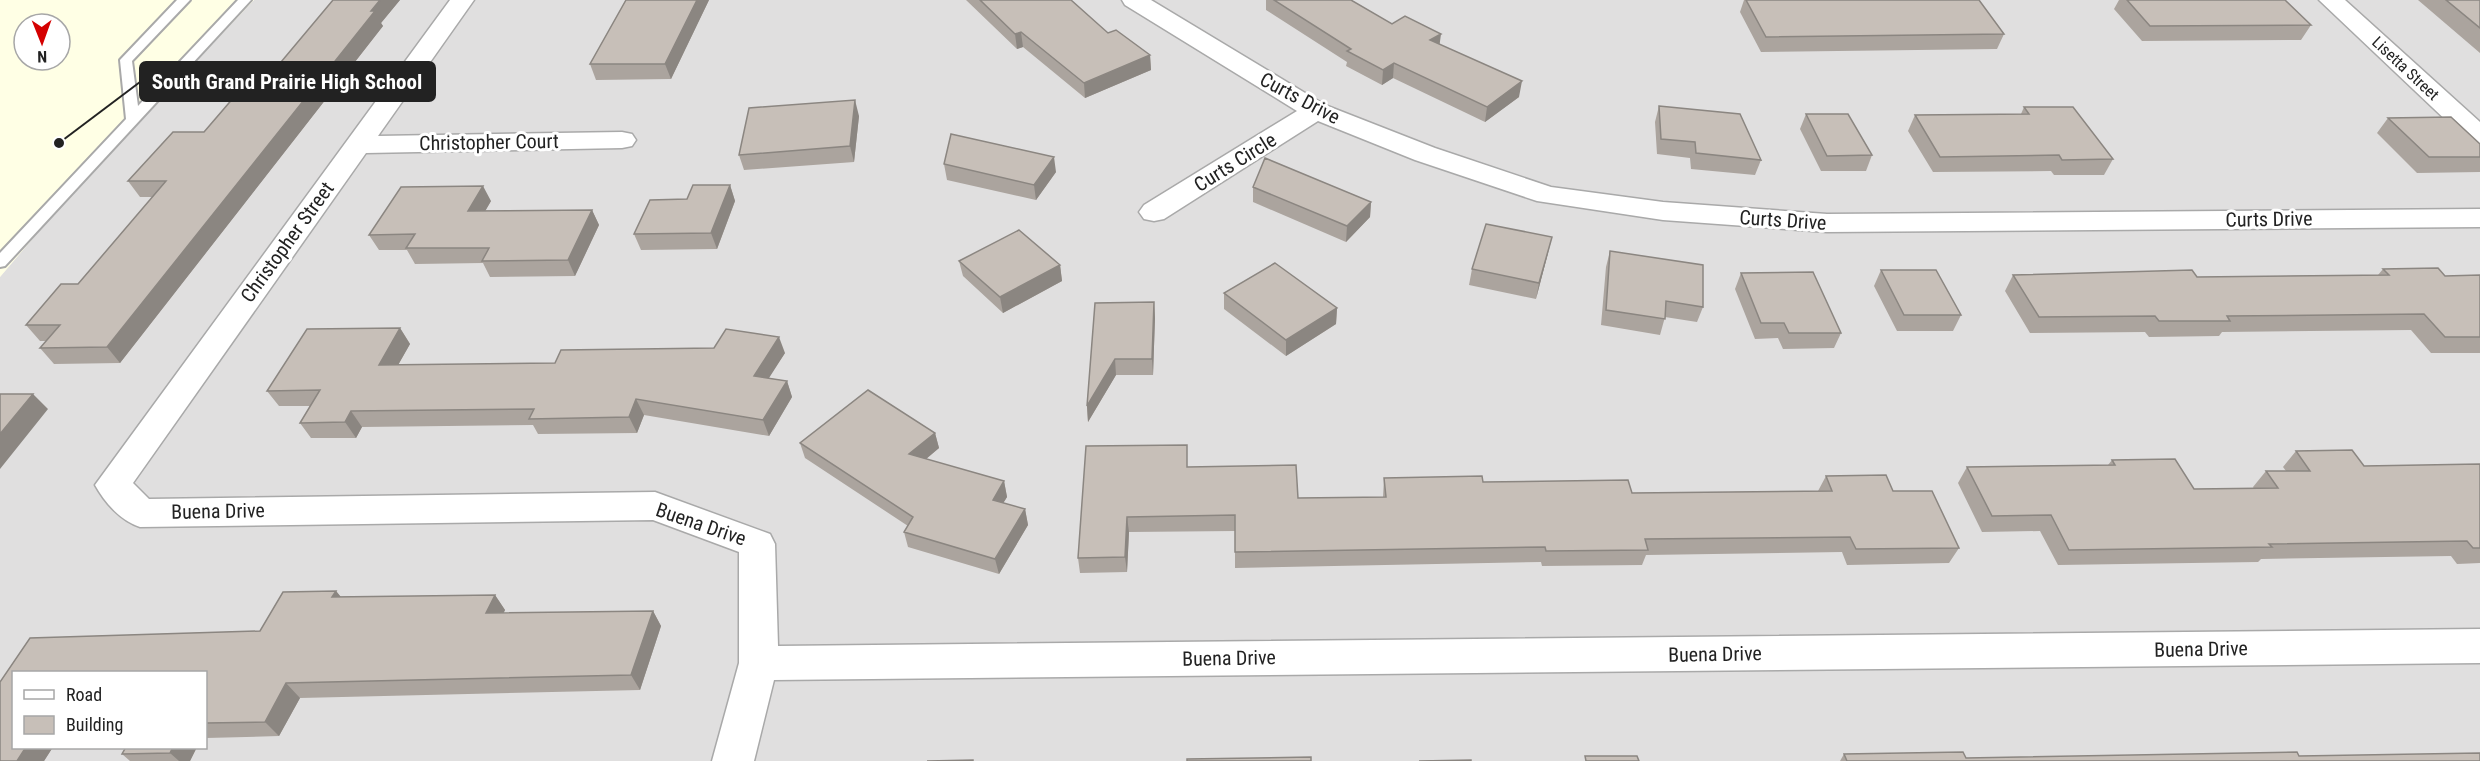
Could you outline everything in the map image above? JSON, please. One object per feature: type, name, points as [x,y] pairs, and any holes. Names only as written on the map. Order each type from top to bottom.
[{"type":"street","name":"Christopher Street","points":[[113,485],[462,0]]},
{"type":"street","name":"Curts Drive","points":[[1134,0],[1316,111],[1425,154],[1547,195],[1663,211],[1827,224],[2480,218]]},
{"type":"street","name":"Lisetta Street","points":[[2331,0],[2480,137]]},
{"type":"street","name":"Curts Circle","points":[[1154,212],[1316,111]]},
{"type":"street","name":"Christopher Court","points":[[357,145],[622,140]]},
{"type":"street","name":"Buena Drive","points":[[113,485],[140,513],[655,506],[757,544],[759,663],[2480,646]]},
{"type":"street","points":[[733,761],[759,663]]},
{"type":"lane","points":[[133,119],[126,60],[184,0]]},
{"type":"lane","points":[[0,262],[244,0]]},
{"type":"shaded area","points":[[0,0],[254,0],[75,189],[0,277]]},
{"type":"shaded area","points":[[254,0],[2480,0],[2480,761],[0,761],[0,277],[75,189]]},
{"type":"building","points":[[333,0],[380,0],[371,11],[375,11],[107,347],[40,348],[60,325],[26,325],[61,284],[78,284],[166,181],[128,181],[173,132],[204,132],[259,68],[276,68]]},
{"type":"building","points":[[626,0],[697,0],[665,64],[590,64]]},
{"type":"building","points":[[980,0],[1071,0],[1108,33],[1116,30],[1150,55],[1084,83],[1021,32],[1015,34]]},
{"type":"building","points":[[1274,0],[1351,0],[1392,24],[1405,16],[1441,34],[1430,40],[1522,81],[1487,107],[1394,63],[1383,70],[1347,51],[1351,49]]},
{"type":"building","points":[[1746,0],[1979,0],[2004,34],[1766,37]]},
{"type":"building","points":[[2127,0],[2285,0],[2311,25],[2150,26]]},
{"type":"building","points":[[2446,0],[2480,0],[2480,28]]},
{"type":"building","points":[[855,100],[850,146],[739,155],[749,108]]},
{"type":"building","points":[[1659,106],[1740,114],[1761,160],[1696,153],[1695,142],[1661,139]]},
{"type":"building","points":[[2024,107],[2073,107],[2113,159],[2062,160],[2059,155],[1940,157],[1915,115],[2029,114]]},
{"type":"building","points":[[1806,114],[1848,114],[1872,155],[1827,156]]},
{"type":"building","points":[[2451,117],[2480,144],[2480,157],[2429,157],[2388,118]]},
{"type":"building","points":[[951,134],[1054,157],[1034,185],[944,164]]},
{"type":"building","points":[[1265,158],[1371,202],[1347,226],[1253,187]]},
{"type":"building","points":[[693,185],[730,185],[711,233],[634,234],[650,200],[687,199]]},
{"type":"building","points":[[483,186],[468,211],[592,210],[568,260],[482,261],[489,248],[406,248],[415,234],[369,235],[401,187]]},
{"type":"building","points":[[1486,224],[1552,237],[1539,283],[1472,269]]},
{"type":"building","points":[[1019,230],[1060,265],[1000,297],[959,261]]},
{"type":"building","points":[[1610,251],[1703,265],[1703,307],[1666,301],[1665,319],[1606,310]]},
{"type":"building","points":[[1275,263],[1337,308],[1286,340],[1224,293]]},
{"type":"building","points":[[2438,268],[2445,276],[2480,275],[2480,337],[2445,337],[2424,314],[2227,316],[2230,321],[2159,321],[2155,316],[2039,317],[2013,275],[2192,270],[2197,277],[2389,275],[2383,269]]},
{"type":"building","points":[[1881,270],[1936,270],[1961,315],[1904,315]]},
{"type":"building","points":[[1813,272],[1841,333],[1789,333],[1784,323],[1761,323],[1741,273]]},
{"type":"building","points":[[1154,302],[1152,359],[1115,359],[1087,406],[1095,303]]},
{"type":"building","points":[[400,328],[379,365],[555,363],[561,350],[714,348],[726,329],[779,337],[754,376],[787,381],[763,420],[636,399],[629,417],[529,419],[534,409],[351,411],[345,422],[300,423],[320,390],[267,391],[307,329]]},
{"type":"building","points":[[868,390],[935,433],[909,454],[1004,481],[993,500],[1025,509],[995,559],[904,532],[913,517],[800,443]]},
{"type":"building","points":[[0,394],[33,394],[0,434]]},
{"type":"building","points":[[1187,445],[1187,467],[1296,465],[1298,498],[1386,497],[1384,478],[1482,476],[1483,482],[1628,480],[1632,493],[1832,491],[1826,476],[1886,475],[1893,491],[1932,491],[1959,548],[1856,549],[1850,537],[1645,539],[1648,550],[1546,551],[1545,547],[1235,552],[1235,515],[1127,517],[1125,557],[1078,558],[1086,446]]},
{"type":"building","points":[[2352,450],[2364,466],[2480,464],[2480,548],[2473,548],[2467,541],[2069,550],[2051,515],[1992,516],[1967,467],[2115,465],[2112,460],[2175,459],[2194,489],[2278,488],[2266,471],[2310,471],[2296,451]]},
{"type":"building","points":[[336,591],[332,597],[495,595],[486,613],[653,611],[631,675],[286,683],[265,722],[207,723],[207,671],[12,671],[12,749],[25,749],[17,761],[0,761],[0,682],[30,638],[260,631],[283,592]]},
{"type":"building","points":[[125,749],[172,749],[170,753],[122,754]]},
{"type":"building","points":[[1963,752],[1966,758],[2297,752],[2299,756],[2480,753],[2480,761],[1847,761],[1844,754]]},
{"type":"building","points":[[1585,756],[1637,756],[1639,761],[1586,761]]},
{"type":"building","points":[[1311,757],[1311,761],[1187,761],[1187,759]]},
{"type":"building","points":[[973,760],[973,761],[927,761]]},
{"type":"building","points":[[1471,760],[1471,761],[1419,761]]},
{"type":"place","name":"South Grand Prairie High School","points":[[59,143]]}]
